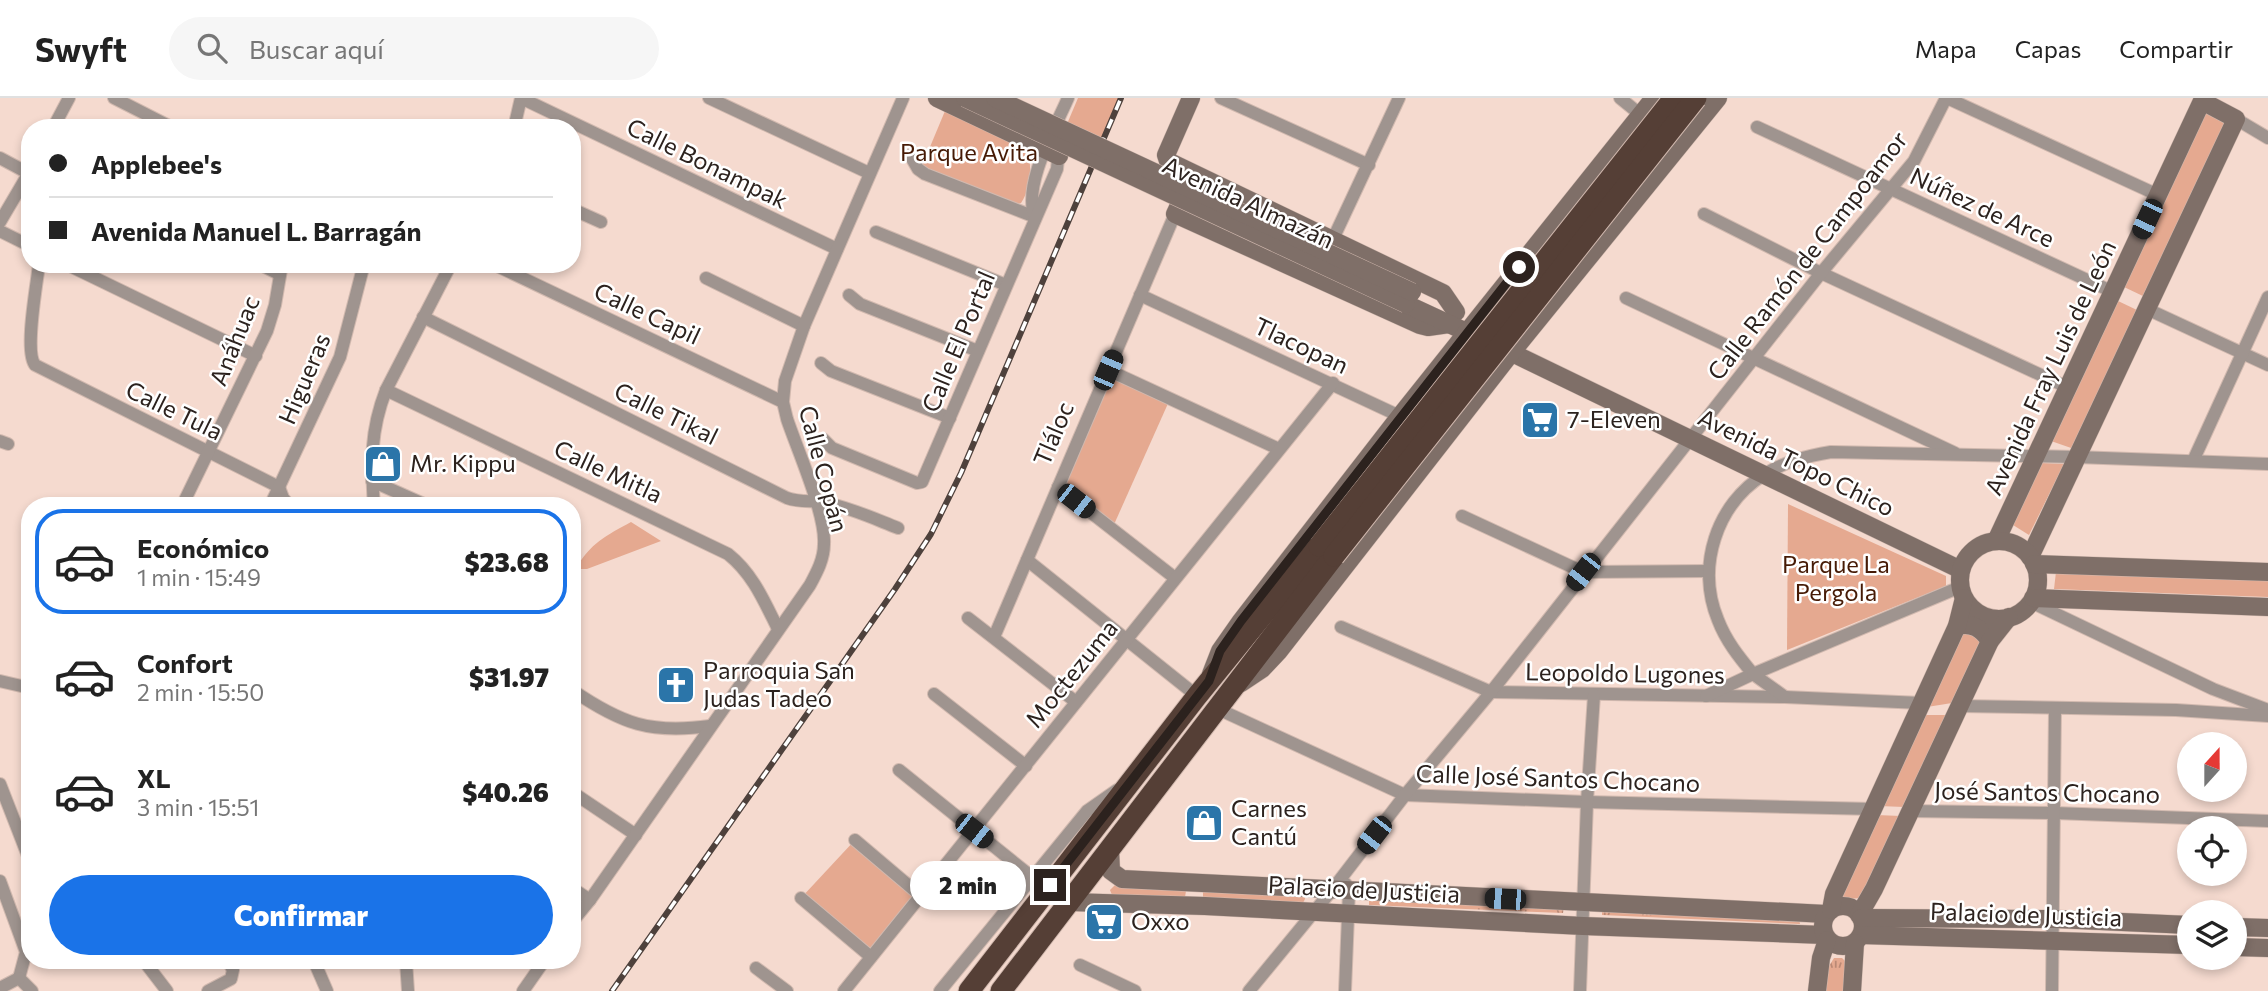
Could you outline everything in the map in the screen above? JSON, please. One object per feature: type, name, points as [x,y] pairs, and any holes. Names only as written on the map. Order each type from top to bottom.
[{"type":"highway","points":[[1001,991],[1235,686],[1326,551],[1674,98]]},
{"type":"highway","points":[[969,991],[1203,688],[1326,551],[1696,98]]},
{"type":"street","points":[[58,119],[69,98]]},
{"type":"street","points":[[114,98],[155,119]]},
{"type":"street","points":[[516,119],[521,98]]},
{"type":"street","name":"Calle Bonampak","points":[[521,98],[565,119]]},
{"type":"street","points":[[709,98],[869,173]]},
{"type":"street","name":"Calle Copán","points":[[581,911],[810,585],[820,564],[824,544],[823,525],[783,402],[785,381],[804,326],[903,98]]},
{"type":"street","points":[[937,98],[1052,153],[1058,120],[1068,98]]},
{"type":"street","name":"Avenida Almazán","points":[[965,98],[1516,347]]},
{"type":"street","name":"Avenida Almazán","points":[[995,98],[1409,298]]},
{"type":"street","points":[[1175,214],[1420,325],[1428,327],[1453,318],[1443,293],[1166,159],[1191,98]]},
{"type":"street","points":[[1222,98],[1369,165]]},
{"type":"street","points":[[1333,239],[1399,98]]},
{"type":"street","points":[[1620,98],[1641,115]]},
{"type":"street","points":[[1027,560],[1127,640],[1203,688],[1220,651],[1400,416],[1654,98]]},
{"type":"street","points":[[1235,686],[1262,669],[1279,651],[1516,347],[1718,98]]},
{"type":"street","points":[[1947,98],[2158,195]]},
{"type":"street","name":"Calle Ramón de Campoamor","points":[[1249,991],[1313,912],[1341,885],[1405,795],[1491,692],[1821,273],[1891,190],[1914,160],[1947,98]]},
{"type":"street","points":[[2199,100],[2268,138]]},
{"type":"street","name":"Avenida Fray Luis de León","points":[[1996,541],[2158,195],[2199,100]]},
{"type":"street","points":[[2032,561],[2076,457],[2235,119]]},
{"type":"street","name":"Calle Bonampak","points":[[581,127],[837,249]]},
{"type":"street","name":"Núñez de Arce","points":[[1757,127],[2113,292]]},
{"type":"street","name":"Calle El Portal","points":[[823,439],[832,447],[921,483],[1057,169],[1052,153],[1040,163],[1031,196],[1035,217]]},
{"type":"street","points":[[910,155],[912,162],[925,174],[1035,217]]},
{"type":"street","points":[[0,158],[21,168]]},
{"type":"street","name":"Tláloc","points":[[994,637],[1193,173]]},
{"type":"street","points":[[0,222],[21,186]]},
{"type":"street","points":[[1233,240],[1250,201]]},
{"type":"street","points":[[581,213],[601,222]]},
{"type":"street","points":[[1704,214],[1821,273],[2069,388]]},
{"type":"street","points":[[1552,226],[1589,257]]},
{"type":"street","points":[[0,231],[21,242]]},
{"type":"street","points":[[876,232],[1006,285]]},
{"type":"street","name":"Calle Tula","points":[[38,273],[32,361],[44,370],[279,487]]},
{"type":"street","points":[[85,273],[256,356]]},
{"type":"street","name":"Anáhuac","points":[[186,497],[256,356],[275,306],[280,273]]},
{"type":"street","name":"Higueras","points":[[275,497],[340,357],[362,273]]},
{"type":"street","points":[[373,497],[373,433],[386,390],[446,273]]},
{"type":"street","name":"Calle Capil","points":[[513,273],[783,402]]},
{"type":"street","points":[[706,278],[804,326]]},
{"type":"street","points":[[849,295],[860,304],[978,352]]},
{"type":"street","name":"Tlacopan","points":[[1140,295],[1333,383],[1444,439]]},
{"type":"street","points":[[2193,461],[2268,297]]},
{"type":"street","points":[[1626,298],[1962,456]]},
{"type":"street","points":[[2147,309],[2268,365]]},
{"type":"street","name":"Calle Tikal","points":[[423,317],[787,498],[836,505],[898,528]]},
{"type":"street","name":"Avenida Topo Chico","points":[[1516,347],[1534,363],[1764,474],[1961,585]]},
{"type":"street","points":[[821,363],[831,371],[950,418]]},
{"type":"street","points":[[1108,370],[1279,449]]},
{"type":"street","name":"Moctezuma","points":[[844,991],[1333,383]]},
{"type":"street","name":"Calle Mitla","points":[[386,390],[728,554],[741,564],[752,578],[778,629]]},
{"type":"street","points":[[1785,698],[1753,674],[1733,650],[1718,620],[1711,597],[1710,555],[1724,516],[1735,498],[1764,474],[1804,457],[1831,452],[2268,464]]},
{"type":"street","points":[[372,481],[408,497]]},
{"type":"street","points":[[279,487],[283,497]]},
{"type":"street","points":[[1058,487],[1175,578]]},
{"type":"street","points":[[1462,516],[1583,572],[1709,571]]},
{"type":"street","points":[[1817,991],[1825,937],[1822,924],[1957,626],[1961,585],[1965,559],[1973,550],[1984,544],[2009,542],[2021,548],[2032,561],[2037,587],[2032,600],[2021,611],[2009,617],[1992,618],[1976,611],[1961,585]]},
{"type":"street","points":[[2032,561],[2268,572]]},
{"type":"street","points":[[1706,696],[1961,585]]},
{"type":"street","points":[[2032,600],[2268,607]]},
{"type":"street","points":[[2032,600],[2213,689],[2268,710]]},
{"type":"street","points":[[1852,991],[1858,934],[1874,889],[1990,641],[2009,617]]},
{"type":"street","points":[[968,618],[1076,702]]},
{"type":"street","points":[[1957,626],[1964,624],[1976,627],[1990,641]]},
{"type":"street","name":"Leopoldo Lugones","points":[[1341,626],[1491,692],[1921,703]]},
{"type":"street","points":[[0,681],[21,686]]},
{"type":"street","points":[[934,694],[1026,766]]},
{"type":"street","points":[[1580,991],[1594,695]]},
{"type":"street","points":[[581,696],[613,716],[648,727],[670,730],[710,726]]},
{"type":"street","points":[[1960,706],[2176,710],[2268,716]]},
{"type":"street","points":[[2052,991],[2055,708]]},
{"type":"street","name":"Calle José Santos Chocano","points":[[1218,709],[1405,795],[1873,809]]},
{"type":"street","points":[[899,770],[1032,877]]},
{"type":"street","points":[[940,991],[1087,811],[1130,782]]},
{"type":"street","points":[[0,784],[21,838]]},
{"type":"street","points":[[581,798],[636,835]]},
{"type":"street","name":"José Santos Chocano","points":[[1909,811],[2268,821]]},
{"type":"street","points":[[855,839],[921,896]]},
{"type":"street","points":[[1105,903],[1103,887],[1113,875],[1109,861],[1110,849]]},
{"type":"street","name":"Palacio de Justicia","points":[[1113,875],[1122,879],[1185,883],[1341,885],[1583,904],[1828,912]]},
{"type":"street","points":[[0,881],[21,938]]},
{"type":"street","points":[[1183,905],[1191,895],[1185,883]]},
{"type":"street","points":[[1204,883],[1198,899],[1205,906]]},
{"type":"street","points":[[1341,885],[1348,914],[1345,991]]},
{"type":"street","points":[[581,894],[590,900]]},
{"type":"street","points":[[801,898],[871,957]]},
{"type":"street","name":"Palacio de Justicia","points":[[1069,902],[1205,906],[1825,937]]},
{"type":"street","points":[[1828,912],[1836,907],[1849,907],[1858,934]]},
{"type":"street","name":"Palacio de Justicia","points":[[1858,934],[2054,919],[2177,924]]},
{"type":"street","points":[[2247,927],[2268,928]]},
{"type":"street","points":[[1825,937],[1832,944],[1843,947],[1858,934]]},
{"type":"street","points":[[1821,958],[1833,950],[1844,951],[1858,934]]},
{"type":"street","name":"Palacio de Justicia","points":[[1858,934],[2177,945]]},
{"type":"street","points":[[2247,947],[2268,948]]},
{"type":"street","points":[[1080,965],[1135,991]]},
{"type":"street","points":[[757,968],[787,991]]},
{"type":"street","points":[[0,988],[19,978],[21,969]]},
{"type":"street","points":[[150,969],[167,991]]},
{"type":"street","points":[[208,991],[231,979],[232,969]]},
{"type":"street","points":[[317,969],[327,991]]},
{"type":"street","points":[[407,969],[408,991]]},
{"type":"street","points":[[523,991],[534,969]]},
{"type":"street","points":[[19,978],[32,991]]},
{"type":"green space","points":[[1078,98],[1119,98],[1102,139],[1067,124]]},
{"type":"green space","name":"Parque Avita","points":[[945,111],[1026,147],[1030,176],[1021,203],[1017,204],[922,166]]},
{"type":"green space","points":[[2205,111],[2229,123],[2145,297],[2124,287]]},
{"type":"green space","points":[[2116,300],[2139,311],[2074,449],[2051,441]]},
{"type":"green space","points":[[1108,370],[1170,399],[1112,529],[1058,487]]},
{"type":"green space","points":[[2042,463],[2064,464],[2029,535],[2013,525]]},
{"type":"green space","name":"Parque La Pergola","points":[[1788,504],[1946,576],[1946,586],[1787,650]]},
{"type":"green space","points":[[631,522],[661,541],[581,569],[581,560],[606,536]]},
{"type":"green space","points":[[2056,572],[2268,575],[2268,597],[2054,589]]},
{"type":"green space","points":[[1961,628],[1984,639],[1952,703],[1927,707]]},
{"type":"green space","points":[[1923,715],[1948,715],[1904,807],[1879,806]]},
{"type":"green space","points":[[1876,815],[1901,816],[1861,898],[1836,900]]},
{"type":"green space","points":[[855,840],[919,893],[871,957],[801,898]]},
{"type":"green space","points":[[1115,885],[1186,891],[1185,897],[1112,895],[1110,890]]},
{"type":"green space","points":[[1203,891],[1305,895],[1305,899],[1303,903],[1203,898]]},
{"type":"green space","points":[[1369,898],[1564,907],[1563,913],[1369,905]]},
{"type":"green space","points":[[1602,908],[1799,918],[1800,924],[1602,915]]},
{"type":"green space","points":[[1834,958],[1842,958],[1846,962],[1846,991],[1824,991],[1826,971]]},
{"type":"railway","points":[[612,991],[931,534],[961,473],[1121,98]]},
{"type":"place","name":"7-Eleven","points":[[1540,420]]},
{"type":"place","name":"Mr. Kippu","points":[[383,464]]},
{"type":"place","name":"Parroquia San Judas Tadeo","points":[[676,685]]},
{"type":"place","name":"Carnes Cantú","points":[[1204,823]]},
{"type":"place","name":"Oxxo","points":[[1104,922]]},
{"type":"route","points":[[1050,885],[1209,681],[1220,651],[1241,621],[1519,267]]}]
